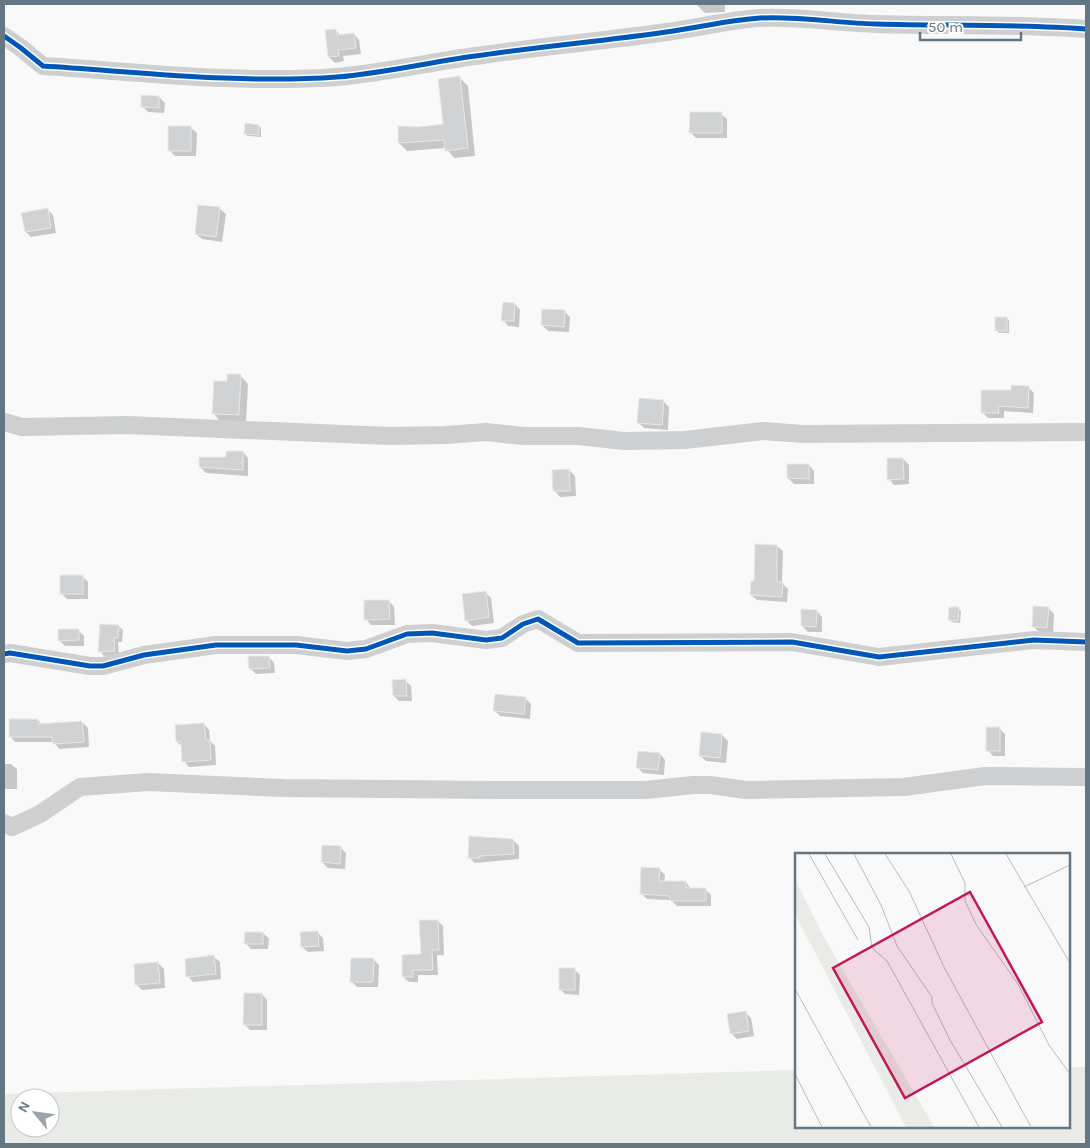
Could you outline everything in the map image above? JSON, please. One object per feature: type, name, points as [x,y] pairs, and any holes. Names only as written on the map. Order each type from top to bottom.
[{"type":"street","points":[[4,36],[43,66],[246,79],[338,77],[482,55],[583,44],[670,32],[715,23],[761,18],[794,18],[871,24],[1048,26],[1086,29]]},
{"type":"street","points":[[4,422],[22,427],[126,425],[390,436],[486,432],[523,436],[579,436],[624,441],[685,440],[763,431],[803,434],[1086,432]]},
{"type":"street","points":[[4,654],[10,653],[90,666],[103,666],[144,655],[216,645],[296,645],[347,650],[366,649],[406,634],[432,633],[486,640],[502,638],[523,624],[538,619],[578,643],[792,642],[880,657],[1034,640],[1086,642]]},
{"type":"street","points":[[4,822],[12,827],[40,814],[80,787],[148,782],[283,788],[493,790],[646,790],[693,785],[746,790],[904,788],[984,776],[1086,777]]},
{"type":"shaded area","points":[[1070,1067],[1086,1067],[1086,1144],[4,1144],[4,1094],[10,1094],[10,1138],[60,1138],[60,1092],[795,1070],[795,1128],[1070,1128]]},
{"type":"building","points":[[336,29],[337,35],[354,33],[356,48],[338,50],[339,56],[328,57],[325,30]]},
{"type":"building","points":[[460,76],[468,148],[445,151],[444,140],[398,143],[398,126],[419,127],[443,124],[438,79]]},
{"type":"building","points":[[141,95],[159,96],[159,108],[141,107]]},
{"type":"building","points":[[690,112],[722,112],[722,133],[689,133]]},
{"type":"building","points":[[245,123],[259,125],[259,135],[244,134]]},
{"type":"building","points":[[168,126],[191,126],[191,151],[168,151]]},
{"type":"building","points":[[198,205],[220,207],[216,237],[195,234]]},
{"type":"building","points":[[48,208],[51,228],[25,232],[21,213]]},
{"type":"building","points":[[503,302],[515,303],[514,321],[501,321]]},
{"type":"building","points":[[542,309],[565,310],[564,327],[541,325]]},
{"type":"building","points":[[995,317],[1007,317],[1007,331],[995,331]]},
{"type":"building","points":[[227,374],[241,374],[239,415],[212,414],[214,381],[227,381]]},
{"type":"building","points":[[1011,385],[1029,386],[1028,408],[998,406],[999,413],[981,413],[981,390],[1011,390]]},
{"type":"building","points":[[639,398],[664,400],[662,425],[637,423]]},
{"type":"building","points":[[226,451],[243,451],[243,470],[199,467],[199,457],[226,457]]},
{"type":"building","points":[[887,458],[903,458],[904,479],[887,480]]},
{"type":"building","points":[[787,464],[809,464],[809,479],[787,478]]},
{"type":"building","points":[[569,469],[570,491],[553,491],[552,470]]},
{"type":"building","points":[[755,544],[777,545],[777,582],[783,582],[782,597],[750,595],[751,581],[754,581]]},
{"type":"building","points":[[60,575],[83,575],[83,594],[60,594]]},
{"type":"building","points":[[486,591],[489,617],[465,621],[462,594]]},
{"type":"building","points":[[364,600],[389,600],[390,619],[364,620]]},
{"type":"building","points":[[1033,606],[1049,607],[1047,628],[1032,627]]},
{"type":"building","points":[[949,607],[959,607],[958,621],[948,620]]},
{"type":"building","points":[[801,609],[817,610],[816,627],[801,626]]},
{"type":"building","points":[[100,624],[119,625],[118,638],[114,638],[115,651],[98,652]]},
{"type":"building","points":[[58,629],[79,629],[79,640],[58,641]]},
{"type":"building","points":[[248,656],[269,656],[270,668],[249,669]]},
{"type":"building","points":[[406,679],[407,696],[393,696],[392,680]]},
{"type":"building","points":[[495,694],[526,697],[524,714],[493,711]]},
{"type":"building","points":[[9,719],[38,719],[38,724],[82,721],[84,742],[53,744],[52,737],[9,737]]},
{"type":"building","points":[[204,723],[206,740],[210,740],[211,760],[182,762],[181,741],[176,742],[175,725]]},
{"type":"building","points":[[986,727],[1000,727],[1000,751],[986,751]]},
{"type":"building","points":[[701,732],[722,734],[720,758],[699,756]]},
{"type":"building","points":[[638,751],[660,753],[658,770],[636,768]]},
{"type":"building","points":[[469,836],[513,839],[514,854],[468,858]]},
{"type":"building","points":[[322,845],[341,846],[340,864],[321,862]]},
{"type":"building","points":[[641,867],[660,868],[659,881],[686,881],[686,888],[706,888],[706,901],[670,901],[670,896],[640,894]]},
{"type":"building","points":[[419,920],[438,920],[439,950],[432,950],[433,970],[413,970],[413,977],[402,977],[402,955],[421,954]]},
{"type":"building","points":[[318,931],[319,946],[301,947],[300,932]]},
{"type":"building","points":[[245,932],[263,932],[263,944],[244,944]]},
{"type":"building","points":[[214,955],[216,974],[186,977],[185,959]]},
{"type":"building","points":[[351,958],[374,958],[373,982],[350,982]]},
{"type":"building","points":[[158,962],[160,983],[135,985],[134,964]]},
{"type":"building","points":[[559,968],[575,968],[575,990],[559,990]]},
{"type":"building","points":[[244,993],[262,993],[262,1025],[243,1025]]},
{"type":"building","points":[[746,1011],[749,1031],[730,1034],[727,1014]]},
{"type":"cycle path","points":[[4,36],[43,66],[227,78],[300,79],[355,75],[465,58],[760,18],[876,24],[1086,29]]},
{"type":"cycle path","points":[[4,654],[10,653],[90,666],[103,666],[144,655],[216,645],[296,645],[347,651],[366,649],[407,634],[432,633],[486,640],[502,638],[523,624],[538,619],[578,643],[792,642],[879,657],[1034,640],[1086,642]]}]
